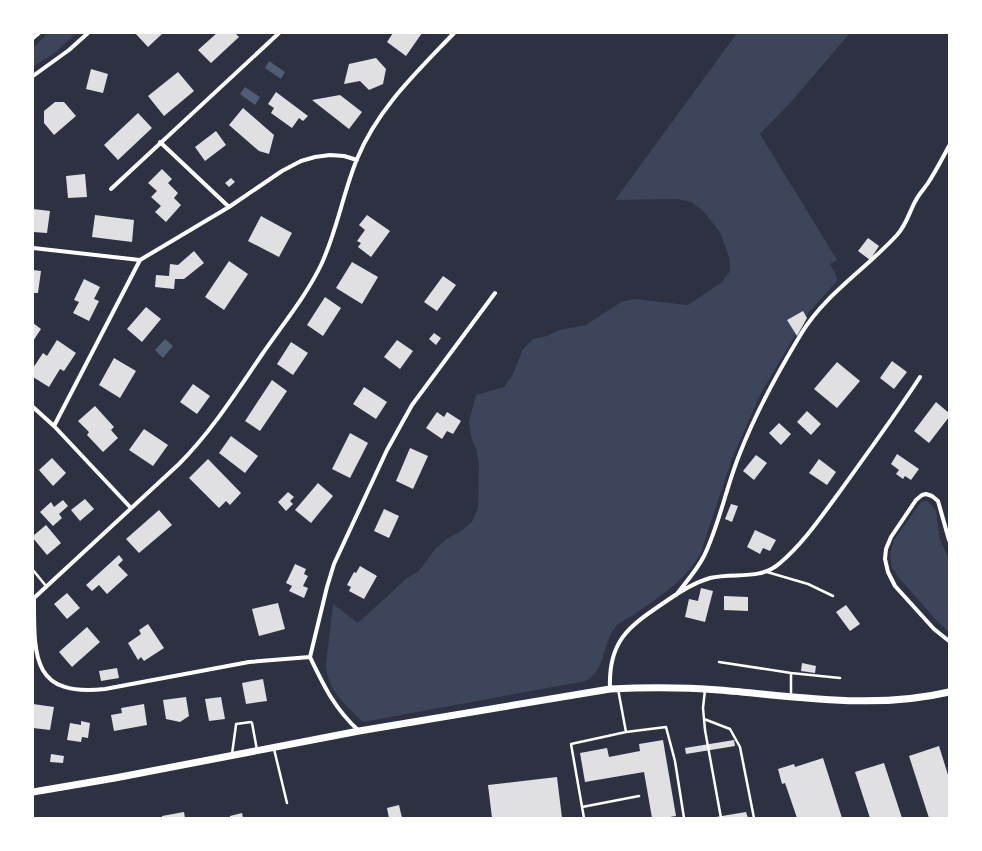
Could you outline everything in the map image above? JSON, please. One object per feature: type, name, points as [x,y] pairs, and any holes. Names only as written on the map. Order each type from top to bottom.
[{"type":"main road","points":[[33,792],[115,778],[358,731],[614,688],[705,690],[878,700],[917,698],[949,692]]},
{"type":"street","points":[[33,38],[39,33]]},
{"type":"street","points":[[33,76],[88,33]]},
{"type":"street","points":[[111,189],[279,33]]},
{"type":"street","points":[[310,657],[239,664],[105,689],[88,691],[62,687],[53,682],[45,673],[40,664],[35,640],[34,598],[179,464],[201,440],[302,297],[317,272],[327,250],[357,160],[370,132],[391,102],[454,33]]},
{"type":"street","points":[[160,142],[228,207]]},
{"type":"street","points":[[676,595],[693,574],[703,557],[718,522],[740,452],[768,393],[801,334],[823,304],[865,266],[904,227],[915,201],[935,172],[949,146]]},
{"type":"street","points":[[54,426],[140,260],[228,207],[277,174],[305,160],[330,155],[344,156],[357,160]]},
{"type":"street","points":[[33,248],[140,260]]},
{"type":"street","points":[[358,731],[343,716],[333,702],[310,657],[334,564],[393,437],[418,397],[495,293]]},
{"type":"street","points":[[614,688],[611,666],[614,653],[619,642],[630,628],[643,617],[686,588],[711,578],[752,575],[767,571],[782,561],[812,529],[870,452],[920,377]]},
{"type":"street","points":[[33,407],[54,426],[131,508]]},
{"type":"street","points":[[949,540],[938,501],[932,496],[926,494],[922,495],[916,500],[891,537],[887,545],[885,559],[888,572],[895,586],[934,629],[949,641]]},
{"type":"lane","points":[[33,570],[46,586]]},
{"type":"lane","points":[[767,571],[808,584],[833,596]]},
{"type":"lane","points":[[719,662],[791,673],[840,678]]},
{"type":"lane","points":[[791,673],[791,696]]},
{"type":"lane","points":[[614,688],[626,732]]},
{"type":"lane","points":[[705,690],[703,708],[704,718],[722,818]]},
{"type":"lane","points":[[704,718],[730,729],[740,747],[754,818]]},
{"type":"lane","points":[[232,755],[236,724],[252,723],[257,750]]},
{"type":"lane","points":[[584,818],[571,744],[626,732],[666,727],[675,761],[684,818]]},
{"type":"lane","points":[[274,747],[287,803]]},
{"type":"lane","points":[[582,807],[639,796]]},
{"type":"shaded area","points":[[48,33],[76,33],[56,52],[33,67],[33,48]]},
{"type":"shaded area","points":[[737,33],[850,33],[791,102],[760,134],[837,260],[830,264],[836,275],[837,281],[809,312],[760,395],[732,459],[701,552],[688,571],[672,587],[617,626],[608,641],[601,664],[586,681],[363,722],[338,697],[327,674],[326,664],[333,604],[358,623],[407,578],[419,571],[436,548],[472,522],[478,508],[479,464],[476,449],[471,437],[469,421],[476,395],[504,387],[512,376],[523,349],[533,339],[547,336],[559,330],[586,325],[621,302],[634,299],[688,305],[722,282],[730,271],[729,257],[720,232],[703,211],[691,202],[677,199],[615,200]]},
{"type":"shaded area","points":[[269,61],[285,72],[281,79],[265,68]]},
{"type":"shaded area","points":[[245,87],[260,97],[255,105],[240,94]]},
{"type":"shaded area","points":[[165,339],[173,346],[163,358],[155,350]]},
{"type":"shaded area","points":[[924,501],[930,503],[936,511],[940,540],[949,559],[949,632],[937,621],[892,568],[890,554],[894,540],[921,502]]},
{"type":"building","points":[[135,33],[162,33],[162,34],[148,47]]},
{"type":"building","points":[[217,33],[235,33],[239,37],[211,63],[198,50]]},
{"type":"building","points":[[393,33],[422,33],[406,56],[387,42]]},
{"type":"building","points":[[376,58],[386,69],[383,84],[369,90],[360,81],[344,84],[349,64]]},
{"type":"building","points":[[91,69],[108,74],[103,93],[86,89]]},
{"type":"building","points":[[178,72],[194,91],[164,116],[148,96]]},
{"type":"building","points":[[276,92],[308,116],[303,121],[299,118],[292,128],[271,113],[274,108],[268,104]]},
{"type":"building","points":[[340,95],[362,112],[349,129],[312,100]]},
{"type":"building","points":[[55,102],[64,102],[76,116],[54,135],[44,123],[44,111]]},
{"type":"building","points":[[243,108],[274,135],[269,154],[259,151],[229,125]]},
{"type":"building","points":[[138,113],[152,128],[118,160],[104,145]]},
{"type":"building","points":[[216,131],[226,145],[205,161],[195,147]]},
{"type":"building","points":[[162,169],[172,179],[168,183],[178,193],[174,198],[181,205],[166,222],[155,212],[161,206],[151,197],[157,191],[148,183]]},
{"type":"building","points":[[85,174],[87,197],[68,198],[66,176]]},
{"type":"building","points":[[231,178],[235,182],[229,187],[225,183]]},
{"type":"building","points":[[33,209],[50,211],[47,233],[33,232]]},
{"type":"building","points":[[95,215],[134,220],[132,242],[92,237]]},
{"type":"building","points":[[367,215],[390,231],[371,257],[358,247],[361,243],[357,241],[365,230],[359,225]]},
{"type":"building","points":[[261,216],[292,233],[279,257],[248,241]]},
{"type":"building","points":[[868,238],[879,246],[870,260],[858,251]]},
{"type":"building","points":[[194,251],[204,263],[184,279],[175,279],[174,289],[155,287],[156,275],[169,276],[170,264],[178,265]]},
{"type":"building","points":[[229,261],[248,274],[224,310],[205,297]]},
{"type":"building","points":[[352,262],[378,277],[362,304],[336,288]]},
{"type":"building","points":[[33,270],[41,271],[38,293],[33,293]]},
{"type":"building","points":[[443,276],[456,285],[437,311],[424,302]]},
{"type":"building","points":[[84,279],[100,287],[94,299],[99,301],[89,321],[73,313],[79,302],[74,300]]},
{"type":"building","points":[[325,297],[341,308],[323,336],[307,325]]},
{"type":"building","points":[[146,307],[161,319],[142,342],[127,329]]},
{"type":"building","points":[[803,311],[807,318],[797,336],[787,320]]},
{"type":"building","points":[[33,323],[41,329],[33,341]]},
{"type":"building","points":[[434,333],[441,338],[436,345],[429,339]]},
{"type":"building","points":[[57,340],[76,353],[64,371],[60,369],[49,387],[33,377],[33,368],[43,353],[47,356]]},
{"type":"building","points":[[397,340],[413,351],[400,369],[384,357]]},
{"type":"building","points":[[291,342],[308,353],[293,375],[277,364]]},
{"type":"building","points":[[114,358],[136,371],[120,398],[99,385]]},
{"type":"building","points":[[892,361],[907,372],[894,389],[880,378]]},
{"type":"building","points":[[837,362],[860,381],[837,408],[814,389]]},
{"type":"building","points":[[272,380],[287,391],[260,431],[245,421]]},
{"type":"building","points":[[193,384],[210,396],[197,414],[180,402]]},
{"type":"building","points":[[364,387],[387,402],[376,419],[353,404]]},
{"type":"building","points":[[936,402],[949,413],[949,417],[929,443],[914,431]]},
{"type":"building","points":[[95,406],[114,427],[111,430],[118,438],[103,452],[87,435],[89,432],[78,421]]},
{"type":"building","points":[[807,411],[821,424],[811,435],[797,422]]},
{"type":"building","points":[[437,412],[444,417],[447,412],[461,421],[453,434],[447,431],[442,439],[426,428]]},
{"type":"building","points":[[779,423],[791,434],[781,445],[769,433]]},
{"type":"building","points":[[144,429],[168,445],[153,466],[129,450]]},
{"type":"building","points":[[350,433],[368,443],[350,478],[332,469]]},
{"type":"building","points":[[231,436],[258,456],[245,473],[219,453]]},
{"type":"building","points":[[410,448],[428,456],[413,489],[396,481]]},
{"type":"building","points":[[897,454],[919,469],[911,480],[905,476],[903,479],[896,474],[899,470],[891,464]]},
{"type":"building","points":[[756,455],[767,463],[754,480],[743,471]]},
{"type":"building","points":[[52,458],[66,473],[53,486],[39,470]]},
{"type":"building","points":[[208,459],[241,493],[230,505],[226,501],[219,508],[189,478]]},
{"type":"building","points":[[819,459],[836,472],[827,485],[809,473]]},
{"type":"building","points":[[318,483],[333,496],[311,523],[295,510]]},
{"type":"building","points":[[288,492],[294,497],[290,501],[293,504],[286,511],[278,502]]},
{"type":"building","points":[[85,499],[94,509],[80,521],[71,510]]},
{"type":"building","points":[[63,500],[68,506],[59,514],[62,518],[53,526],[40,512],[51,502],[54,507]]},
{"type":"building","points":[[731,504],[738,506],[732,522],[725,519]]},
{"type":"building","points":[[384,509],[399,516],[389,538],[374,531]]},
{"type":"building","points":[[159,510],[172,525],[139,553],[126,539]]},
{"type":"building","points":[[46,525],[61,543],[47,555],[33,538],[33,536]]},
{"type":"building","points":[[755,530],[776,540],[770,551],[763,548],[760,554],[747,547]]},
{"type":"building","points":[[119,555],[123,560],[118,565],[128,575],[107,594],[99,585],[92,591],[86,585]]},
{"type":"building","points":[[295,564],[306,569],[304,574],[308,576],[303,586],[308,588],[304,598],[289,591],[292,586],[286,583]]},
{"type":"building","points":[[360,566],[377,576],[364,599],[349,591],[351,587],[347,585],[354,572],[356,573]]},
{"type":"building","points":[[701,588],[713,591],[705,622],[685,617],[689,599],[698,601]]},
{"type":"building","points":[[67,593],[80,608],[67,619],[54,604]]},
{"type":"building","points":[[724,596],[748,597],[748,611],[724,610]]},
{"type":"building","points":[[278,603],[285,629],[259,636],[252,609]]},
{"type":"building","points":[[846,605],[860,624],[850,631],[836,612]]},
{"type":"building","points":[[148,624],[164,648],[144,661],[141,657],[138,660],[128,643],[141,634],[139,630]]},
{"type":"building","points":[[87,627],[100,642],[72,667],[59,652]]},
{"type":"building","points":[[802,663],[816,666],[815,673],[801,671]]},
{"type":"building","points":[[117,668],[119,678],[101,681],[99,671]]},
{"type":"building","points":[[263,679],[267,701],[246,704],[242,683]]},
{"type":"building","points":[[186,697],[189,716],[180,722],[166,719],[163,700]]},
{"type":"building","points":[[221,697],[225,719],[209,721],[205,699]]},
{"type":"building","points":[[33,704],[54,707],[50,730],[33,728]]},
{"type":"building","points":[[144,704],[147,725],[114,731],[111,715],[122,713],[121,708]]},
{"type":"building","points":[[81,721],[90,723],[88,738],[82,737],[81,742],[67,740],[70,723],[81,725]]},
{"type":"building","points":[[663,740],[676,816],[652,818],[644,772],[585,782],[580,753],[607,748],[609,757],[640,751],[639,744]]},
{"type":"building","points":[[734,740],[735,746],[686,754],[685,748]]},
{"type":"building","points":[[939,746],[949,778],[949,818],[929,818],[909,756]]},
{"type":"building","points":[[51,754],[64,756],[63,763],[50,762]]},
{"type":"building","points":[[823,758],[842,818],[797,818],[785,783],[782,784],[778,769],[794,764],[795,767]]},
{"type":"building","points":[[884,763],[902,818],[870,818],[855,772]]},
{"type":"building","points":[[557,777],[562,818],[492,818],[488,785]]},
{"type":"building","points":[[399,805],[402,818],[389,818],[387,808]]},
{"type":"building","points":[[184,812],[185,818],[162,818],[162,816]]},
{"type":"building","points":[[746,812],[748,818],[716,818],[716,817]]},
{"type":"building","points":[[242,813],[243,818],[230,818],[230,816]]}]
